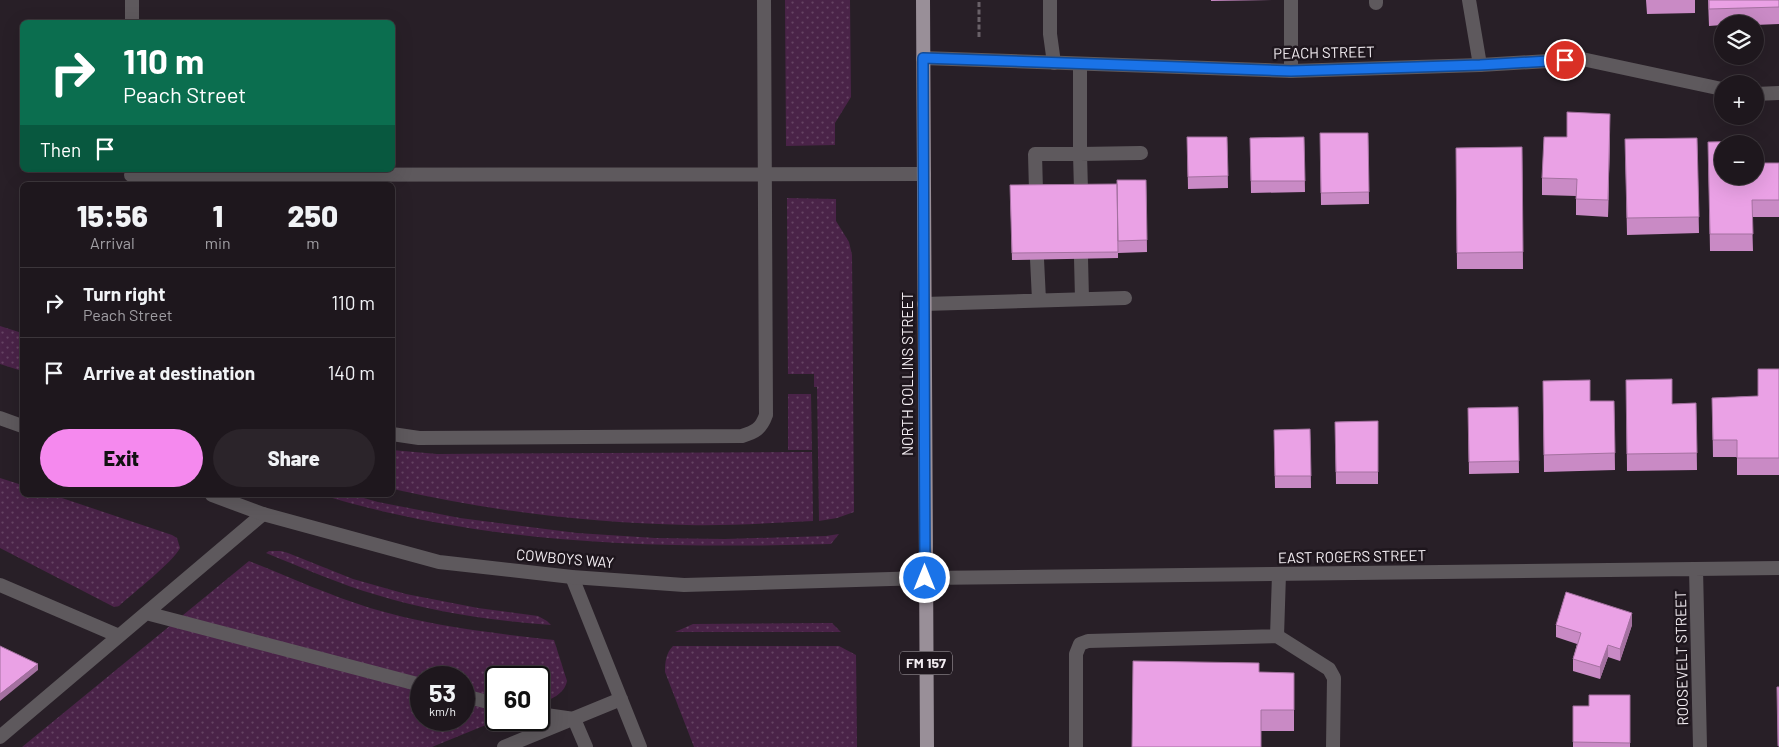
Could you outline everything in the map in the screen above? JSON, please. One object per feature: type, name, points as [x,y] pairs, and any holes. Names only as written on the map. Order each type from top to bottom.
[{"type":"main road","name":"NORTH COLLINS STREET","points":[[923,0],[927,747]]},
{"type":"street","points":[[132,0],[132,20]]},
{"type":"street","points":[[395,434],[429,438],[742,436],[756,432],[764,422],[766,415],[764,0]]},
{"type":"street","points":[[1050,0],[1050,34],[1054,63]]},
{"type":"street","points":[[1291,0],[1291,71]]},
{"type":"street","points":[[1469,0],[1480,65]]},
{"type":"street","name":"PEACH STREET","points":[[923,58],[1291,71],[1480,65],[1582,59],[1714,87]]},
{"type":"street","points":[[1080,64],[1081,190]]},
{"type":"street","points":[[1764,94],[1779,94]]},
{"type":"street","points":[[1036,191],[1034,154],[1140,153]]},
{"type":"street","points":[[131,177],[924,174]]},
{"type":"street","points":[[1081,258],[1082,299]]},
{"type":"street","points":[[1037,259],[1039,300]]},
{"type":"street","points":[[924,304],[1125,298]]},
{"type":"street","points":[[0,418],[20,425]]},
{"type":"street","name":"COWBOYS WAY","points":[[217,497],[262,514],[439,562],[572,577],[684,585],[925,578]]},
{"type":"street","points":[[0,737],[262,514]]},
{"type":"street","name":"EAST ROGERS STREET","points":[[925,578],[1779,568]]},
{"type":"street","name":"ROOSEVELT STREET","points":[[1696,569],[1700,747]]},
{"type":"street","points":[[1277,636],[1279,574]]},
{"type":"street","points":[[572,577],[640,747]]},
{"type":"street","points":[[0,585],[119,636]]},
{"type":"street","points":[[146,613],[410,682]]},
{"type":"street","points":[[1076,747],[1076,654],[1080,644],[1088,641],[1277,636],[1329,669],[1334,678],[1333,747]]},
{"type":"street","points":[[504,747],[622,699]]},
{"type":"street","points":[[550,716],[574,719]]},
{"type":"street","points":[[574,719],[586,747]]},
{"type":"path","points":[[979,0],[979,60]]},
{"type":"shaded area","points":[[785,0],[850,0],[851,97],[835,123],[835,145],[786,146]]},
{"type":"shaded area","points":[[787,198],[836,199],[836,221],[849,242],[852,255],[854,512],[837,518],[819,521],[817,387],[814,387],[814,374],[788,374]]},
{"type":"shaded area","points":[[0,326],[20,332],[20,370],[0,364]]},
{"type":"shaded area","points":[[788,394],[811,394],[812,450],[788,450]]},
{"type":"shaded area","points":[[395,450],[437,454],[812,452],[813,521],[718,525],[613,522],[502,510],[395,489]]},
{"type":"shaded area","points":[[0,478],[20,484],[20,497],[59,497],[172,535],[177,538],[180,548],[152,577],[119,606],[114,607],[0,548]]},
{"type":"shaded area","points":[[329,497],[360,497],[460,518],[577,533],[655,538],[725,539],[839,534],[831,544],[638,544],[510,534],[384,512]]},
{"type":"shaded area","points":[[269,551],[288,553],[353,579],[406,594],[478,608],[538,616],[551,625],[463,615],[398,601],[321,576],[266,553]]},
{"type":"shaded area","points":[[249,561],[339,597],[370,608],[415,620],[508,635],[554,640],[567,681],[563,690],[550,699],[550,666],[485,666],[485,725],[475,729],[475,666],[410,666],[410,731],[471,731],[432,747],[22,747]]},
{"type":"shaded area","points":[[832,623],[841,632],[675,632],[693,624]]},
{"type":"shaded area","points":[[673,646],[839,646],[856,655],[857,747],[694,747],[665,672],[666,658]]},
{"type":"building","points":[[1709,0],[1779,0],[1779,7],[1709,9]]},
{"type":"building","points":[[1567,112],[1610,114],[1608,200],[1576,199],[1577,179],[1542,178],[1544,137],[1567,137]]},
{"type":"building","points":[[1320,133],[1368,133],[1369,192],[1321,193]]},
{"type":"building","points":[[1187,137],[1227,137],[1228,176],[1188,177]]},
{"type":"building","points":[[1304,137],[1305,181],[1251,181],[1250,138]]},
{"type":"building","points":[[1697,138],[1699,217],[1627,218],[1625,139]]},
{"type":"building","points":[[1708,142],[1714,142],[1714,185],[1764,185],[1764,163],[1779,163],[1779,200],[1752,200],[1753,234],[1710,234]]},
{"type":"building","points":[[1522,147],[1523,252],[1457,253],[1456,148]]},
{"type":"building","points":[[1117,180],[1146,180],[1147,240],[1118,241]]},
{"type":"building","points":[[1117,184],[1118,252],[1012,253],[1010,185]]},
{"type":"building","points":[[1758,369],[1779,369],[1779,458],[1737,458],[1737,440],[1713,440],[1712,398],[1758,396]]},
{"type":"building","points":[[1672,379],[1672,404],[1696,403],[1697,453],[1627,454],[1626,380]]},
{"type":"building","points":[[1590,380],[1590,401],[1614,401],[1615,453],[1544,455],[1543,381]]},
{"type":"building","points":[[1518,407],[1519,461],[1469,462],[1468,408]]},
{"type":"building","points":[[1378,421],[1378,472],[1336,472],[1335,422]]},
{"type":"building","points":[[1310,429],[1311,476],[1275,476],[1274,430]]},
{"type":"building","points":[[1566,592],[1632,613],[1620,649],[1608,645],[1600,667],[1573,659],[1581,633],[1556,625]]},
{"type":"building","points":[[0,646],[38,664],[0,694]]},
{"type":"building","points":[[1133,661],[1259,663],[1259,672],[1294,673],[1294,710],[1261,710],[1261,747],[1132,747]]},
{"type":"building","points":[[1777,687],[1779,687],[1779,746],[1778,746]]},
{"type":"building","points":[[1589,695],[1630,695],[1630,743],[1573,742],[1573,706],[1589,706]]},
{"type":"route","points":[[925,578],[923,58],[1291,71],[1480,65],[1565,60]]}]
